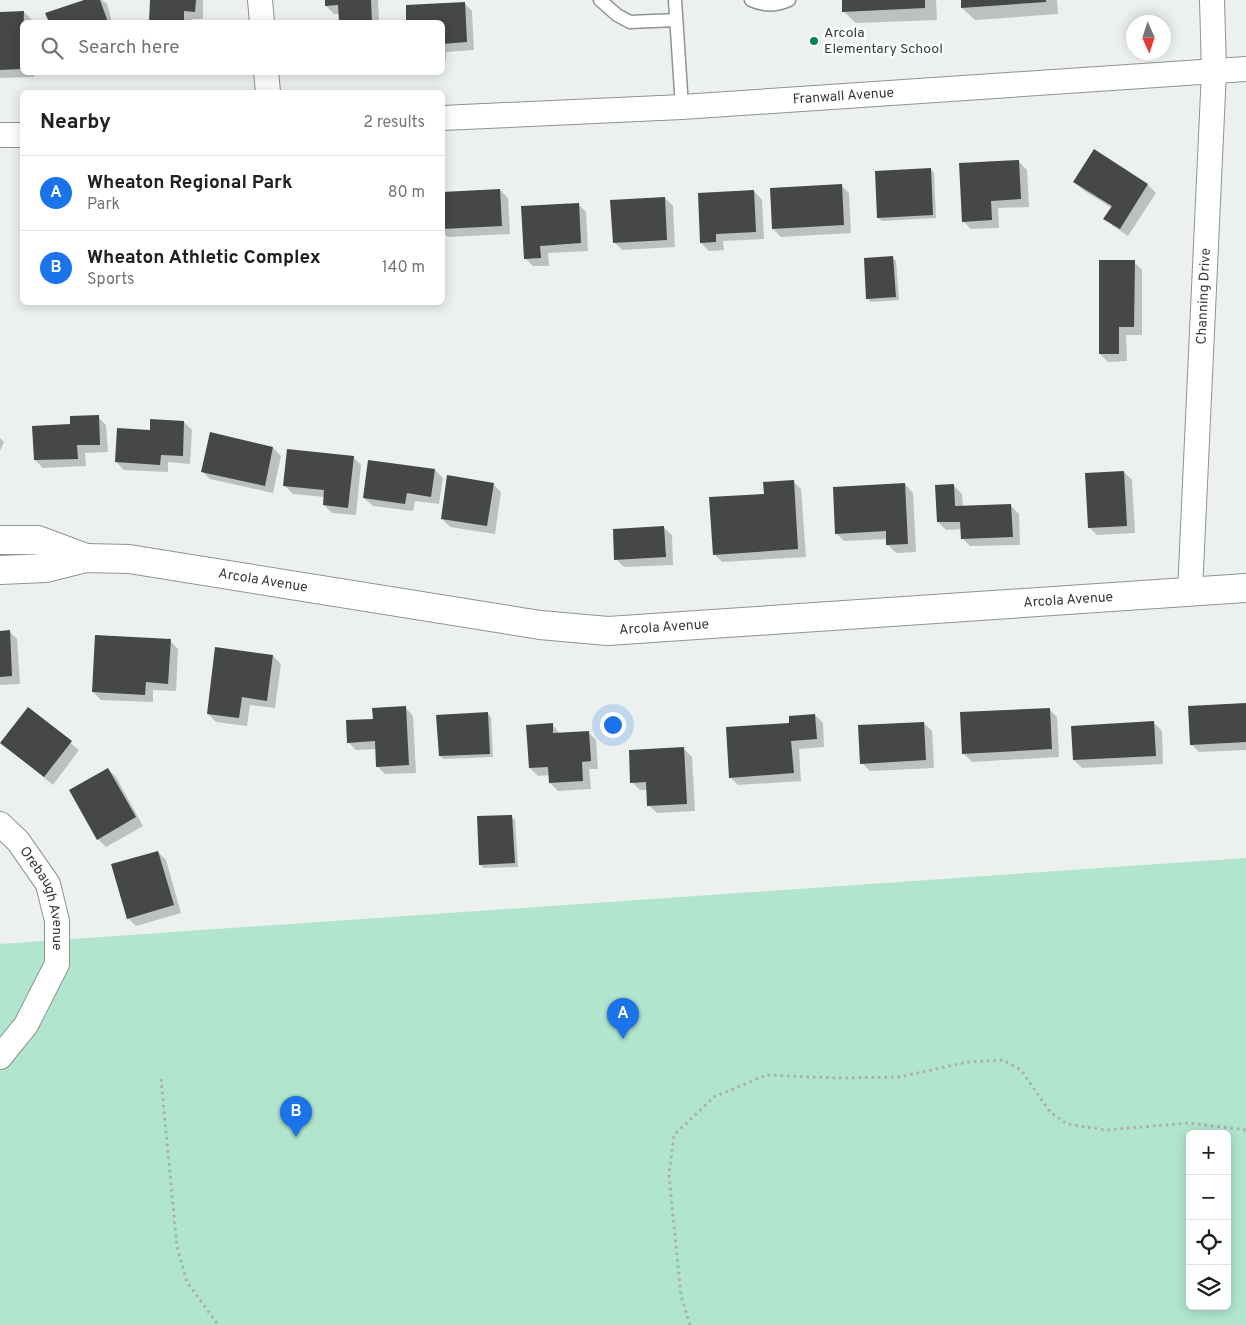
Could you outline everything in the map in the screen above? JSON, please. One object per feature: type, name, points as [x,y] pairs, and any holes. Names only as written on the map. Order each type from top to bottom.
[{"type":"street","points":[[260,0],[262,20]]},
{"type":"street","name":"Channing Drive","points":[[1190,592],[1214,71],[1212,0]]},
{"type":"street","name":"Franwall Avenue","points":[[445,118],[682,107],[1246,69]]},
{"type":"street","points":[[266,75],[268,90]]},
{"type":"street","points":[[0,135],[20,134]]},
{"type":"street","name":"Arcola Avenue","points":[[0,540],[38,540],[86,558]]},
{"type":"street","name":"Arcola Avenue","points":[[0,570],[46,568],[86,558],[129,559],[540,625],[608,631],[1246,588]]},
{"type":"street","name":"Orebaugh Avenue","points":[[0,824],[18,841],[48,884],[57,921],[57,964],[26,1025],[0,1057]]},
{"type":"lane","points":[[600,0],[617,15],[630,22],[676,20]]},
{"type":"lane","points":[[675,0],[682,107]]},
{"type":"lane","points":[[751,0],[758,3],[776,5],[789,0]]},
{"type":"path","points":[[690,1325],[681,1296],[669,1175],[674,1136],[714,1097],[766,1075],[838,1078],[899,1077],[968,1062],[1003,1060],[1020,1070],[1050,1112],[1067,1124],[1106,1130],[1189,1123],[1246,1130]]},
{"type":"path","points":[[161,1079],[177,1247],[188,1282],[218,1325]]},
{"type":"green space","points":[[1246,858],[1246,1325],[0,1325],[0,944]]},
{"type":"building","points":[[84,0],[100,0],[107,20],[48,20],[45,13]]},
{"type":"building","points":[[150,0],[196,0],[195,12],[184,11],[184,20],[149,20]]},
{"type":"building","points":[[325,0],[371,0],[372,20],[339,20],[338,5],[325,6]]},
{"type":"building","points":[[842,0],[925,0],[925,8],[842,12]]},
{"type":"building","points":[[961,0],[1046,0],[1046,2],[961,8]]},
{"type":"building","points":[[465,2],[467,42],[445,44],[445,20],[406,20],[406,5]]},
{"type":"building","points":[[24,11],[24,20],[20,20],[20,69],[0,70],[0,12]]},
{"type":"building","points":[[1094,149],[1148,184],[1120,229],[1103,219],[1112,206],[1073,182]]},
{"type":"building","points":[[1019,160],[1021,199],[991,201],[992,220],[962,222],[959,163]]},
{"type":"building","points":[[931,168],[933,215],[877,218],[875,171]]},
{"type":"building","points":[[842,184],[844,225],[772,229],[770,188]]},
{"type":"building","points":[[500,189],[502,226],[445,229],[445,192]]},
{"type":"building","points":[[754,190],[756,232],[716,234],[716,242],[700,243],[698,193]]},
{"type":"building","points":[[665,197],[667,240],[613,243],[610,200]]},
{"type":"building","points":[[579,203],[581,243],[540,246],[541,258],[524,259],[521,206]]},
{"type":"building","points":[[893,256],[896,297],[866,299],[864,258]]},
{"type":"building","points":[[1099,260],[1135,260],[1134,327],[1119,327],[1119,354],[1099,354]]},
{"type":"building","points":[[99,415],[100,445],[77,445],[78,459],[34,460],[32,426],[70,424],[70,416]]},
{"type":"building","points":[[150,419],[184,421],[183,456],[161,455],[160,465],[115,462],[117,428],[150,430]]},
{"type":"building","points":[[210,432],[273,447],[265,486],[201,472]]},
{"type":"building","points":[[287,449],[354,456],[348,508],[323,505],[324,490],[283,486]]},
{"type":"building","points":[[368,460],[435,469],[431,497],[407,493],[405,504],[363,498]]},
{"type":"building","points":[[1124,471],[1127,526],[1088,528],[1085,473]]},
{"type":"building","points":[[447,475],[494,483],[487,526],[441,519]]},
{"type":"building","points":[[794,480],[798,549],[713,555],[709,497],[764,494],[763,482]]},
{"type":"building","points":[[905,483],[908,544],[886,545],[886,531],[835,534],[833,487]]},
{"type":"building","points":[[954,484],[955,506],[1011,504],[1013,537],[961,539],[960,522],[937,522],[935,485]]},
{"type":"building","points":[[664,526],[666,557],[614,560],[613,529]]},
{"type":"building","points":[[10,630],[12,676],[0,677],[0,631]]},
{"type":"building","points":[[95,635],[171,639],[168,684],[146,682],[145,695],[92,692]]},
{"type":"building","points":[[215,647],[273,655],[267,701],[242,697],[239,718],[207,714]]},
{"type":"building","points":[[1246,703],[1246,742],[1190,745],[1188,706]]},
{"type":"building","points":[[406,706],[409,765],[376,767],[375,741],[347,743],[346,720],[373,719],[372,708]]},
{"type":"building","points":[[28,707],[72,741],[44,777],[0,743]]},
{"type":"building","points":[[1050,708],[1052,749],[962,754],[960,712]]},
{"type":"building","points":[[488,712],[490,754],[439,756],[436,715]]},
{"type":"building","points":[[815,714],[817,739],[791,741],[794,773],[729,778],[726,727],[789,723],[789,716]]},
{"type":"building","points":[[1154,721],[1156,756],[1073,760],[1071,726]]},
{"type":"building","points":[[924,722],[926,760],[860,764],[858,725]]},
{"type":"building","points":[[553,723],[553,733],[589,731],[591,761],[582,762],[583,781],[549,783],[548,767],[529,768],[526,725]]},
{"type":"building","points":[[684,747],[687,804],[647,806],[646,782],[630,783],[629,750]]},
{"type":"building","points":[[108,768],[136,817],[97,840],[69,790]]},
{"type":"building","points":[[512,815],[515,863],[479,865],[477,816]]},
{"type":"building","points":[[158,851],[174,905],[127,919],[111,864]]},
{"type":"place","name":"Arcola Elementary School","points":[[814,41]]},
{"type":"place","name":"Wheaton Regional Park","points":[[623,1039]]},
{"type":"place","name":"Wheaton Athletic Complex","points":[[296,1137]]}]
